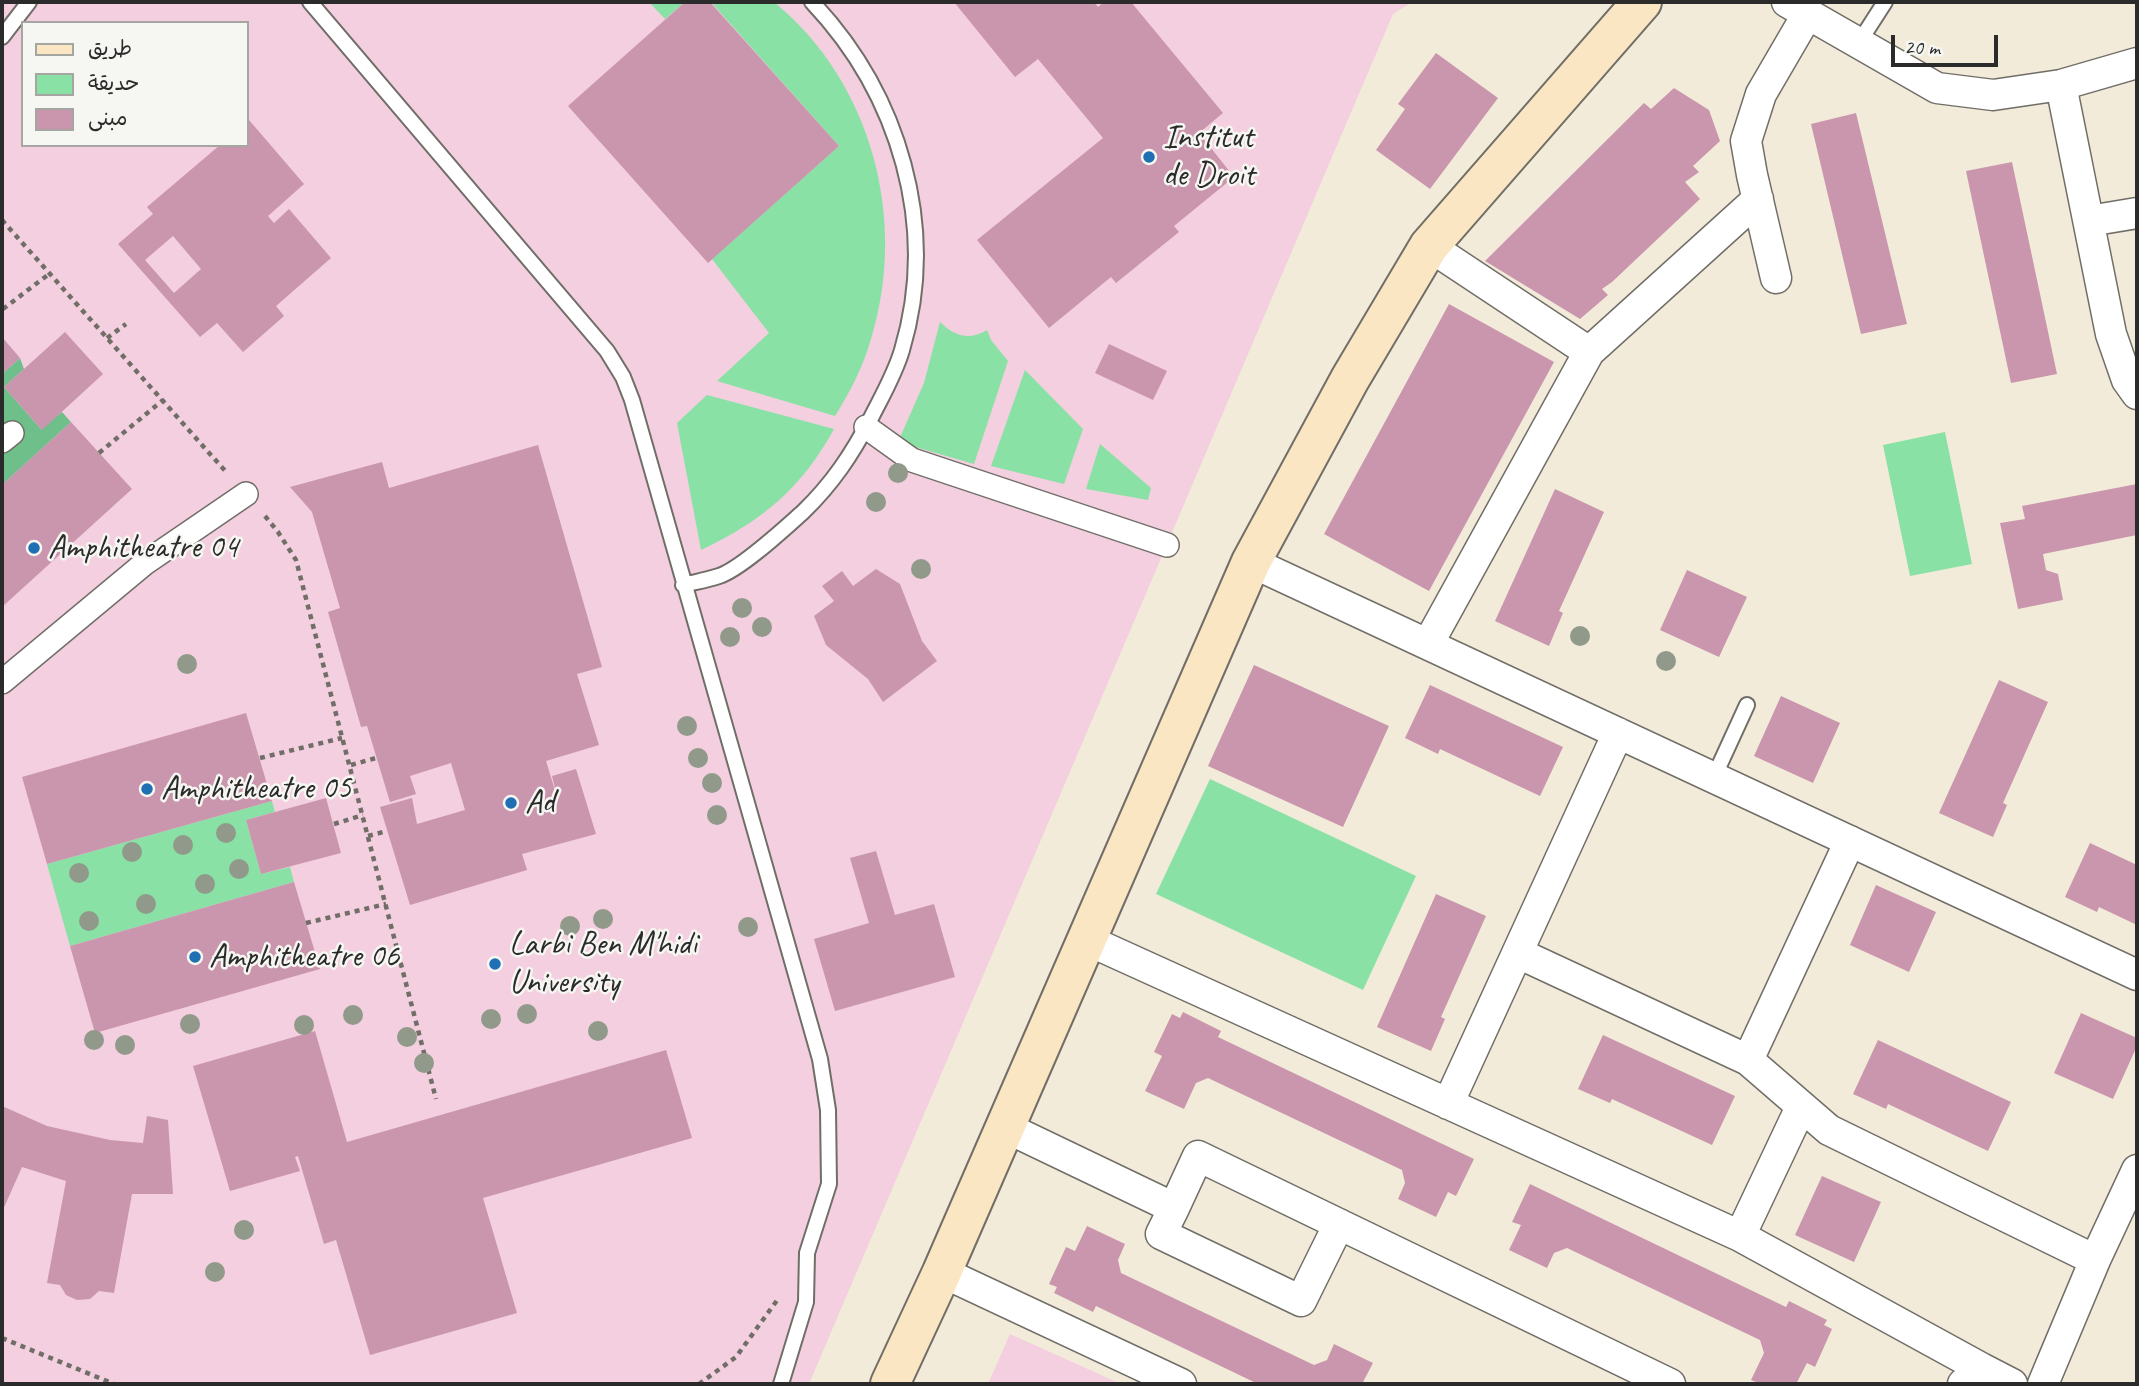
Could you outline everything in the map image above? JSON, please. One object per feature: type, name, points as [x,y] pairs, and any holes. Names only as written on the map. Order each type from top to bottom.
[{"type":"main road","points":[[890,1384],[942,1272],[1251,562],[1350,379],[1429,246],[1642,2]]},
{"type":"street","points":[[1776,278],[1746,141],[1761,94],[1797,8],[1937,88],[1993,95],[2062,85],[2137,63]]},
{"type":"street","points":[[2062,85],[2113,344],[2127,380],[2137,394]]},
{"type":"street","points":[[1429,644],[1588,352],[1758,199]]},
{"type":"street","points":[[2089,221],[2137,213]]},
{"type":"street","points":[[1429,246],[1588,352]]},
{"type":"street","points":[[866,427],[912,460],[1167,545]]},
{"type":"street","points":[[2,682],[145,563],[246,494]]},
{"type":"street","points":[[1251,562],[2137,975]]},
{"type":"street","points":[[1448,1104],[1618,733]]},
{"type":"street","points":[[1748,1060],[1850,841]]},
{"type":"street","points":[[1085,939],[1740,1236],[1972,1376],[2012,1384]]},
{"type":"street","points":[[1518,953],[1748,1060],[1829,1130],[2095,1260]]},
{"type":"street","points":[[1740,1236],[1801,1107]]},
{"type":"street","points":[[1005,1126],[1174,1208]]},
{"type":"street","points":[[1339,1224],[1301,1301],[1161,1234],[1198,1157],[1339,1224],[1670,1384]]},
{"type":"street","points":[[2043,1384],[2095,1260],[2137,1170]]},
{"type":"street","points":[[942,1272],[1181,1384]]},
{"type":"lane","points":[[2,37],[29,2]]},
{"type":"lane","points":[[310,2],[607,351],[623,377],[632,400],[820,1059],[828,1110],[829,1184],[807,1253],[806,1302],[781,1384]]},
{"type":"lane","points":[[683,585],[722,575],[789,524],[818,497],[844,467],[885,391],[901,351],[912,307],[916,262],[914,217],[906,172],[884,105],[848,44],[812,2]]},
{"type":"lane","points":[[1858,44],[1885,2]]},
{"type":"lane","points":[[1714,777],[1747,705]]},
{"type":"path","points":[[2,220],[246,494],[278,532],[296,560],[436,1099]]},
{"type":"path","points":[[3,309],[49,274]]},
{"type":"path","points":[[107,338],[126,324]]},
{"type":"path","points":[[99,453],[163,400]]},
{"type":"path","points":[[260,758],[342,738]]},
{"type":"path","points":[[351,765],[376,758]]},
{"type":"path","points":[[334,824],[363,815]]},
{"type":"path","points":[[368,836],[387,831]]},
{"type":"path","points":[[306,923],[386,904]]},
{"type":"path","points":[[699,1384],[736,1357],[767,1317],[807,1253]]},
{"type":"path","points":[[2,1338],[114,1384]]},
{"type":"shaded area","name":"Larbi Ben M'hidi University","points":[[2,2],[1412,2],[1393,14],[809,1384],[2,1384]]},
{"type":"shaded area","points":[[1010,1334],[1121,1384],[988,1384]]},
{"type":"green space","points":[[649,2],[685,2],[665,19]]},
{"type":"green space","points":[[711,2],[774,2],[808,35],[836,72],[858,112],[873,156],[882,201],[885,247],[881,294],[864,359],[835,416],[717,381],[769,333],[712,259],[839,146]]},
{"type":"green space","points":[[940,322],[956,334],[968,336],[987,330],[991,340],[1008,361],[974,464],[898,442],[924,383]]},
{"type":"green space","points":[[20,358],[24,369],[4,387],[41,429],[62,412],[71,422],[2,485],[2,374]]},
{"type":"green space","points":[[1025,370],[1083,429],[1064,484],[991,466]]},
{"type":"green space","points":[[707,395],[834,429],[808,469],[778,501],[743,527],[701,550],[677,423]]},
{"type":"green space","points":[[1945,432],[1972,564],[1910,576],[1883,445]]},
{"type":"green space","points":[[1100,444],[1151,488],[1148,500],[1086,489]]},
{"type":"green space","points":[[1210,779],[1416,876],[1363,990],[1156,894]]},
{"type":"green space","points":[[272,801],[275,812],[246,820],[261,874],[290,867],[294,882],[70,946],[47,864]]},
{"type":"building","points":[[685,2],[710,2],[839,146],[708,263],[568,106]]},
{"type":"building","name":"Institut de Droit","points":[[954,2],[1094,2],[1098,7],[1104,2],[1131,2],[1223,113],[1199,133],[1234,177],[1174,226],[1179,232],[1116,283],[1111,277],[1049,328],[977,240],[1103,138],[1038,59],[1015,77]]},
{"type":"building","points":[[1436,53],[1498,98],[1430,189],[1376,150],[1405,109],[1398,104]]},
{"type":"building","points":[[1674,88],[1709,110],[1720,141],[1693,166],[1699,172],[1685,182],[1700,199],[1602,289],[1608,295],[1580,319],[1485,261],[1644,103],[1651,109]]},
{"type":"building","points":[[1856,113],[1907,324],[1861,334],[1811,124]]},
{"type":"building","points":[[249,120],[304,184],[268,216],[274,223],[289,209],[331,258],[276,306],[284,316],[243,352],[217,323],[200,337],[118,244],[153,214],[147,207],[218,147],[248,147]],"holes":[[[173,236],[201,269],[174,293],[145,260]]]},
{"type":"building","points":[[2012,162],[2057,374],[2011,383],[1966,171]]},
{"type":"building","points":[[1449,304],[1554,362],[1429,591],[1324,534]]},
{"type":"building","points":[[65,332],[103,374],[42,430],[4,387]]},
{"type":"building","points":[[2,337],[20,358],[2,374]]},
{"type":"building","points":[[1109,344],[1167,371],[1153,400],[1095,373]]},
{"type":"building","name":"Amphitheatre 04","points":[[71,422],[132,489],[2,607],[2,485]]},
{"type":"building","points":[[538,445],[602,667],[577,674],[599,745],[546,761],[557,797],[552,776],[576,769],[596,834],[522,854],[527,870],[410,905],[380,807],[412,798],[417,824],[465,810],[451,763],[410,776],[416,794],[390,802],[367,726],[361,727],[328,612],[340,608],[312,512],[290,487],[382,462],[389,488]]},
{"type":"building","points":[[2137,484],[2137,535],[2043,554],[2046,570],[2058,574],[2063,600],[2018,609],[2000,523],[2025,519],[2022,506]]},
{"type":"building","points":[[1555,489],[1604,512],[1559,611],[1563,613],[1549,646],[1495,621]]},
{"type":"building","points":[[876,569],[900,584],[922,641],[937,661],[883,702],[868,679],[826,645],[814,616],[834,601],[822,586],[842,571],[853,586]]},
{"type":"building","points":[[1687,570],[1747,597],[1719,657],[1660,630]]},
{"type":"building","points":[[1254,665],[1389,726],[1343,827],[1208,766]]},
{"type":"building","points":[[1999,680],[2048,702],[2003,803],[2007,805],[1993,837],[1939,813]]},
{"type":"building","points":[[1430,685],[1563,747],[1540,796],[1440,749],[1438,754],[1405,738]]},
{"type":"building","points":[[1781,696],[1840,723],[1813,783],[1754,756]]},
{"type":"building","name":"Amphitheatre 05","points":[[246,713],[272,801],[47,864],[22,777]]},
{"type":"building","points":[[326,798],[341,853],[261,874],[246,820]]},
{"type":"building","points":[[2090,843],[2137,865],[2137,925],[2099,907],[2097,912],[2065,897]]},
{"type":"building","points":[[876,851],[895,915],[934,904],[955,977],[835,1011],[814,939],[869,923],[850,858]]},
{"type":"building","name":"Amphitheatre 06","points":[[294,882],[320,969],[95,1033],[70,946]]},
{"type":"building","points":[[1876,885],[1936,912],[1909,972],[1850,945]]},
{"type":"building","points":[[1436,894],[1486,916],[1441,1017],[1445,1019],[1431,1051],[1377,1027]]},
{"type":"building","points":[[1183,1012],[1221,1031],[1218,1037],[1474,1159],[1456,1196],[1448,1192],[1436,1217],[1398,1199],[1405,1183],[1402,1170],[1208,1078],[1196,1083],[1184,1109],[1145,1091],[1162,1056],[1154,1052],[1172,1014],[1180,1018]]},
{"type":"building","points":[[2081,1013],[2137,1038],[2137,1046],[2113,1099],[2054,1073]]},
{"type":"building","points":[[315,1031],[347,1142],[666,1050],[692,1138],[483,1198],[517,1313],[370,1355],[336,1240],[324,1244],[298,1156],[295,1157],[300,1171],[230,1191],[193,1066]]},
{"type":"building","points":[[1603,1035],[1735,1096],[1712,1145],[1612,1099],[1610,1103],[1578,1089]]},
{"type":"building","points":[[1878,1040],[2011,1102],[1988,1151],[1888,1104],[1886,1109],[1853,1094]]},
{"type":"building","points":[[2,1106],[47,1126],[110,1140],[143,1143],[147,1116],[168,1120],[173,1194],[132,1194],[114,1293],[99,1291],[90,1299],[77,1300],[66,1295],[60,1285],[47,1283],[66,1181],[22,1167],[2,1212]]},
{"type":"building","points":[[1822,1176],[1881,1202],[1854,1262],[1795,1235]]},
{"type":"building","points":[[1530,1184],[1786,1307],[1789,1301],[1827,1320],[1824,1325],[1832,1329],[1815,1367],[1807,1363],[1796,1384],[1761,1384],[1751,1380],[1764,1353],[1760,1340],[1567,1248],[1554,1253],[1547,1268],[1509,1250],[1521,1225],[1512,1222]]},
{"type":"building","points":[[1087,1226],[1125,1244],[1118,1260],[1121,1273],[1314,1365],[1327,1360],[1334,1344],[1373,1363],[1362,1384],[1258,1384],[1096,1306],[1093,1312],[1054,1293],[1057,1287],[1049,1284],[1066,1247],[1075,1251]]},
{"type":"place","name":"Institut de Droit","points":[[1149,157]]},
{"type":"place","name":"Amphitheatre 04","points":[[34,548]]},
{"type":"place","name":"Amphitheatre 05","points":[[147,789]]},
{"type":"place","name":"Ad","points":[[511,803]]},
{"type":"place","name":"Amphitheatre 06","points":[[195,957]]},
{"type":"place","name":"Larbi Ben M'hidi University","points":[[495,964]]}]
